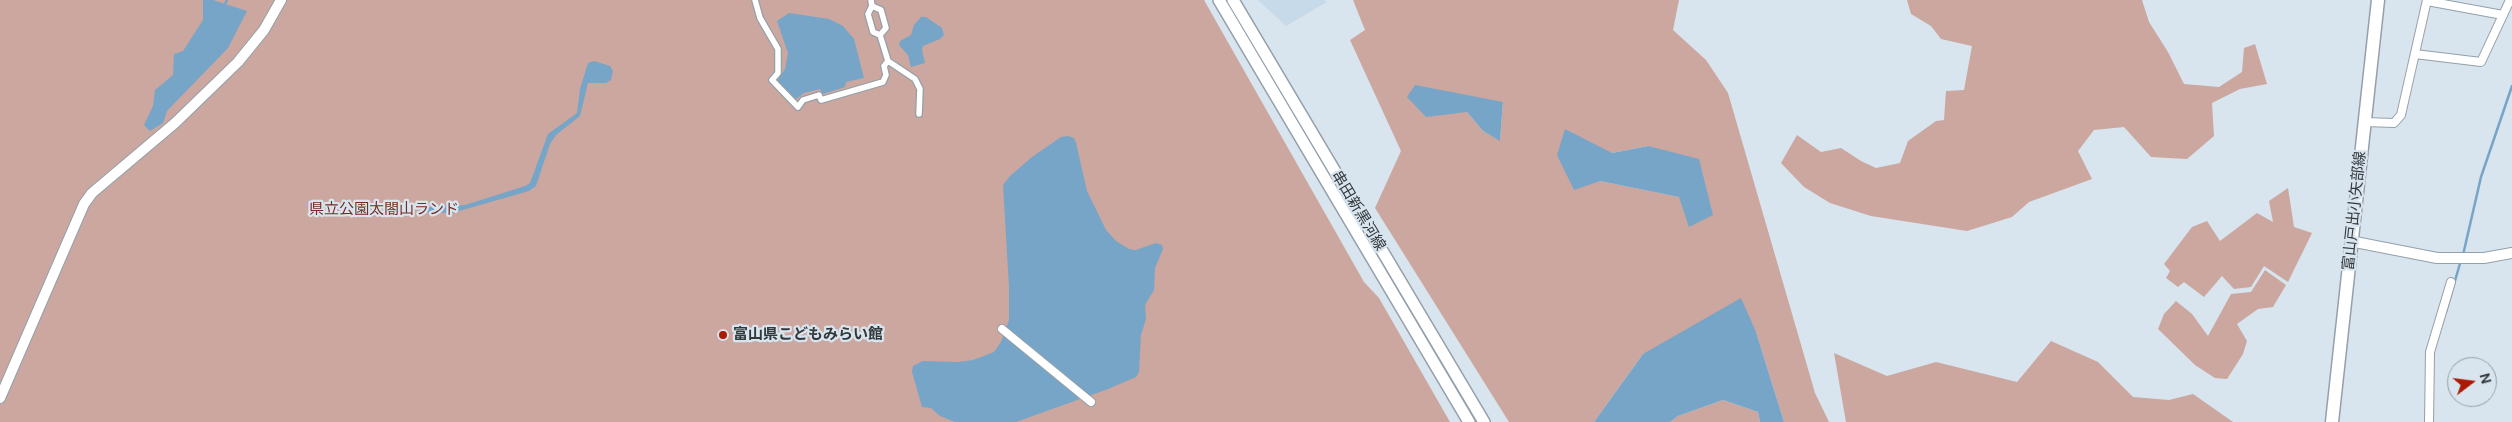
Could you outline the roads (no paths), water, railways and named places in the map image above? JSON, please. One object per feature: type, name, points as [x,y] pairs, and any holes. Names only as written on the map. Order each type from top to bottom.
[{"type":"main road","name":"串田新黒河線","points":[[1219,0],[1468,422]]},
{"type":"main road","name":"串田新黒河線","points":[[1233,0],[1484,422]]},
{"type":"main road","name":"富山戸出小矢部線","points":[[2332,422],[2350,241],[2378,0]]},
{"type":"street","points":[[0,398],[2,388],[84,204],[92,193],[175,123],[238,62],[264,30],[282,0]]},
{"type":"street","points":[[755,0],[760,18],[778,49],[778,73],[772,80],[798,107],[803,100],[820,95],[821,100],[882,82],[886,75],[884,66],[888,61]]},
{"type":"street","points":[[2365,122],[2394,123],[2401,115],[2427,0],[2503,15]]},
{"type":"street","points":[[2415,54],[2481,62],[2510,0]]},
{"type":"street","points":[[880,35],[886,28],[881,10],[872,3],[868,14],[873,32],[880,35],[888,61],[915,79],[920,89],[919,114]]},
{"type":"street","points":[[2350,241],[2437,258],[2484,258],[2512,253]]},
{"type":"street","points":[[2428,422],[2430,352],[2451,282]]},
{"type":"street","points":[[1002,330],[1091,402]]},
{"type":"water","points":[[203,0],[213,0],[247,11],[228,48],[167,111],[163,123],[150,131],[144,125],[153,106],[155,90],[173,75],[174,54],[183,51],[203,20]]},
{"type":"water","points":[[789,13],[829,19],[843,26],[854,39],[864,78],[846,82],[845,87],[823,94],[820,89],[804,93],[796,99],[777,81],[785,69],[788,53],[777,21]]},
{"type":"water","points":[[921,17],[926,17],[942,28],[944,35],[940,39],[923,46],[925,63],[911,67],[908,55],[899,45],[900,41],[911,35],[914,25]]},
{"type":"water","points":[[594,61],[610,66],[613,71],[611,80],[606,83],[588,83],[580,116],[556,135],[550,144],[536,186],[529,191],[452,213],[424,212],[423,208],[465,205],[530,183],[548,134],[577,113],[580,89],[588,63]]},
{"type":"water","points":[[1415,85],[1503,102],[1500,141],[1483,131],[1467,112],[1426,117],[1407,97]]},
{"type":"water","points":[[1565,129],[1612,153],[1648,146],[1699,159],[1713,215],[1689,227],[1679,197],[1600,181],[1574,190],[1557,155]]},
{"type":"water","points":[[1068,136],[1074,138],[1087,191],[1106,230],[1116,241],[1129,249],[1136,250],[1156,243],[1162,245],[1163,249],[1155,268],[1154,290],[1145,305],[1146,319],[1141,335],[1139,372],[1136,377],[1108,389],[1016,422],[955,422],[940,416],[931,408],[922,407],[912,372],[913,366],[923,361],[959,362],[973,360],[994,352],[1001,342],[1009,320],[1003,185],[1010,176],[1032,157],[1061,137]]},
{"type":"water","points":[[1741,298],[1756,332],[1784,422],[1760,422],[1758,412],[1723,400],[1678,416],[1670,422],[1594,422],[1643,354]]},
{"type":"waterway","points":[[225,4],[227,0]]},
{"type":"waterway","points":[[2463,255],[2481,177],[2512,86]]},
{"type":"waterway","points":[[2446,312],[2461,260]]},
{"type":"place","name":"富山県こどもみらい館","points":[[723,335]]},
{"type":"park label","name":"県立公園太閤山ランド","points":[[384,210]]}]
